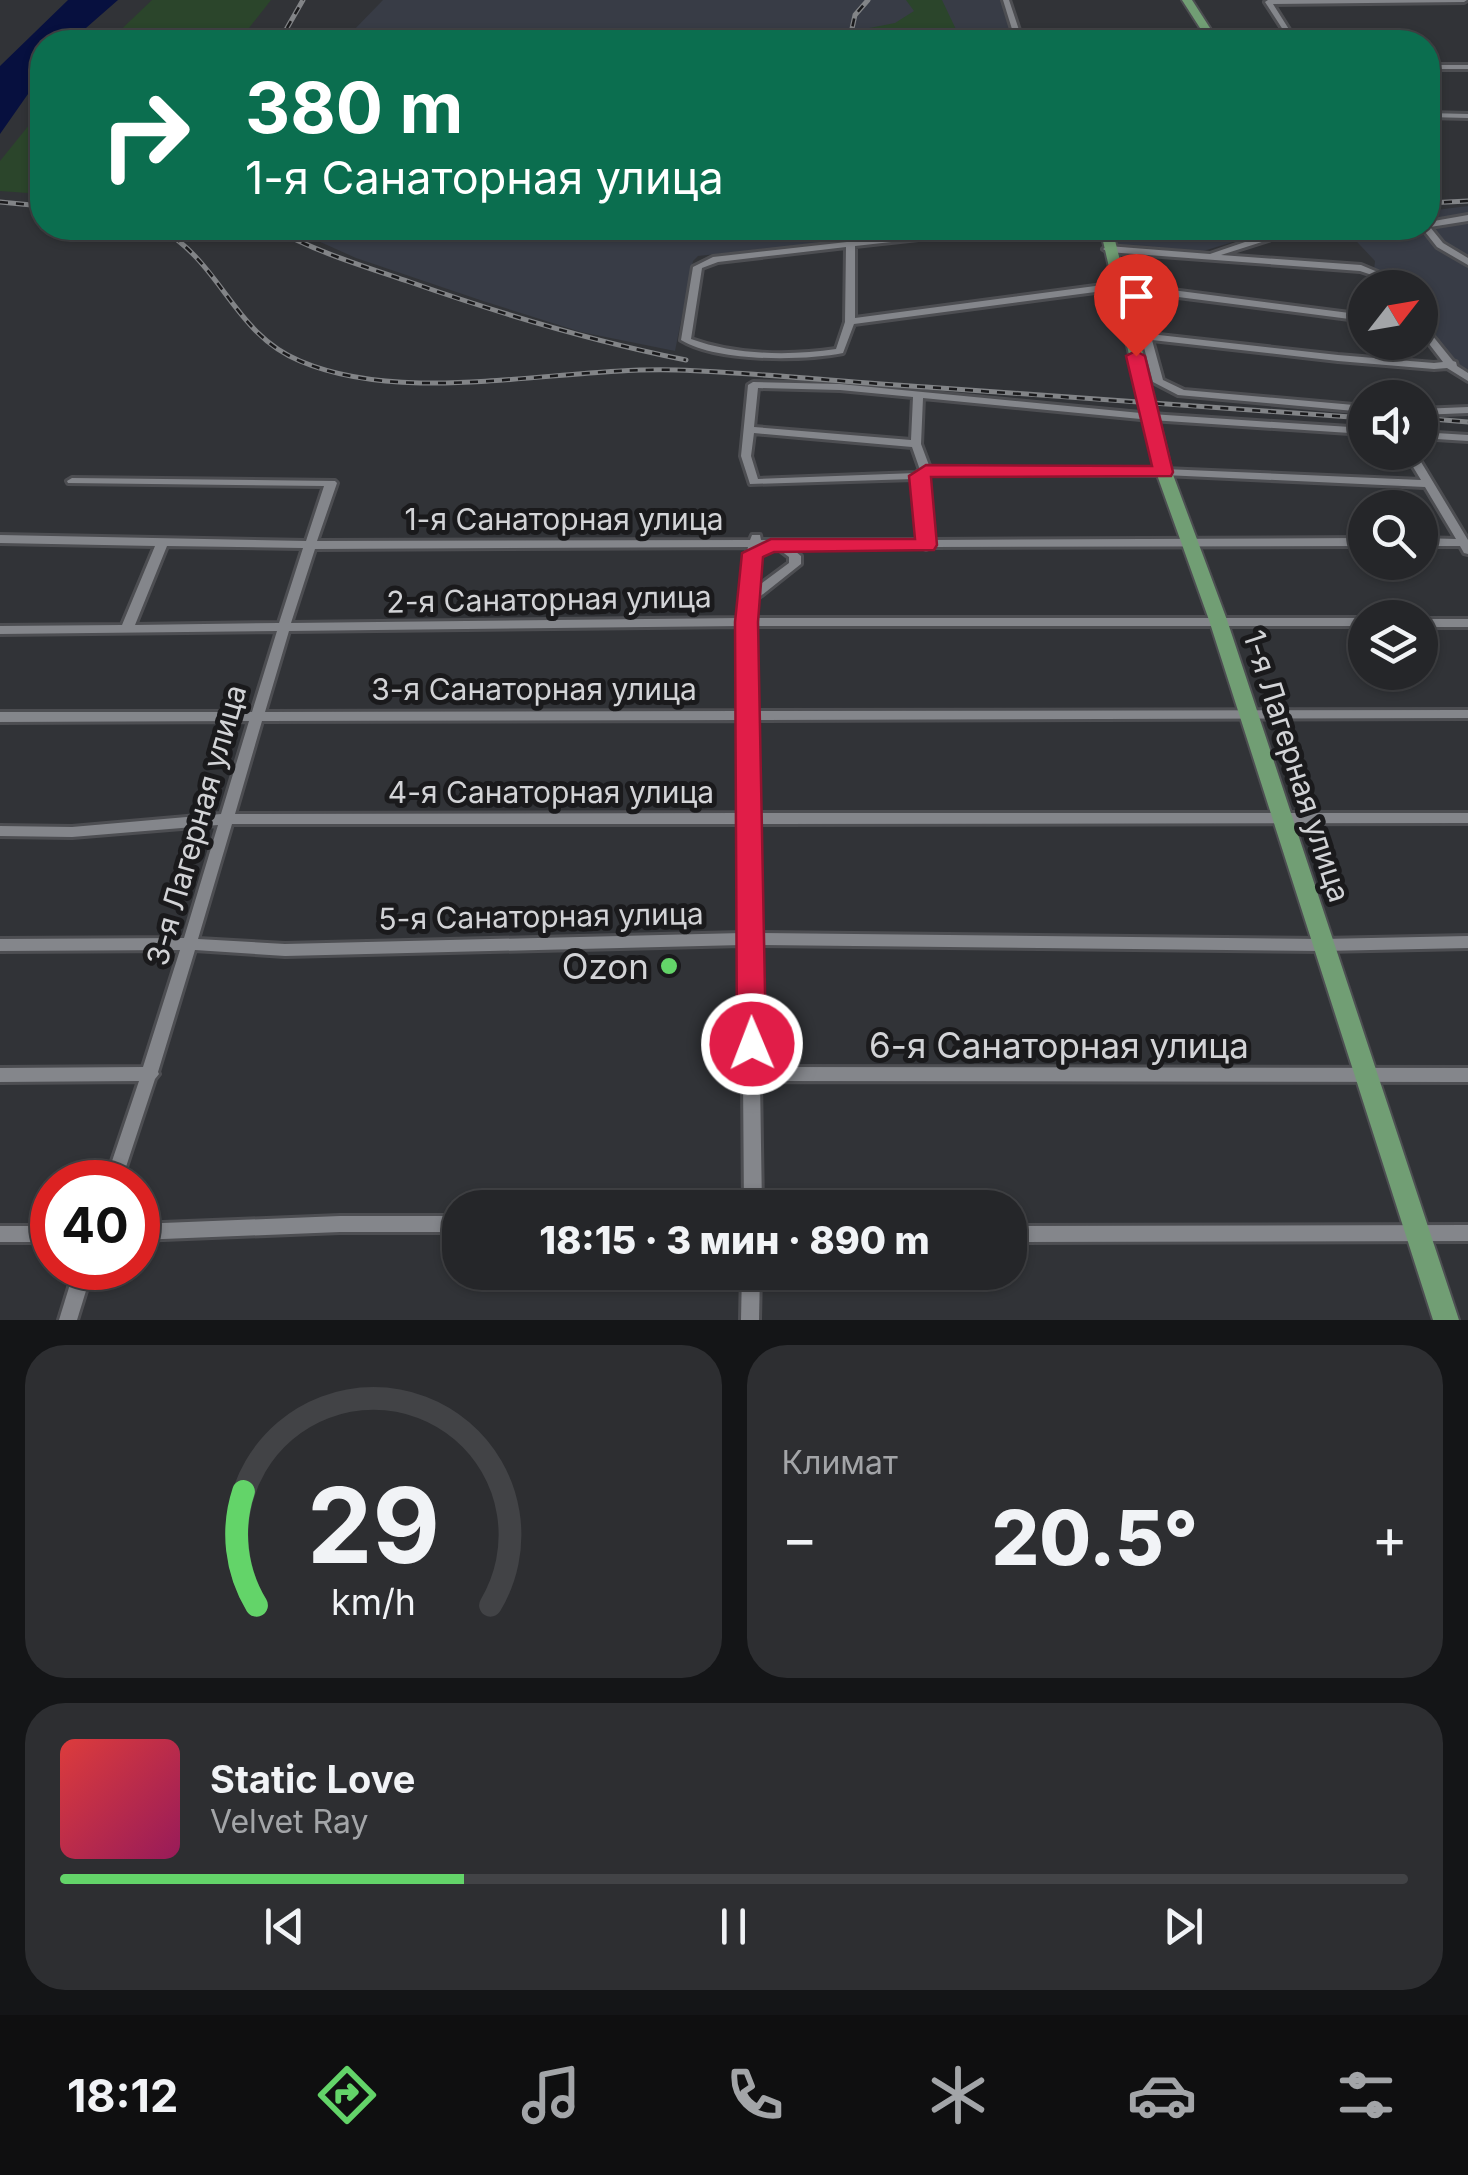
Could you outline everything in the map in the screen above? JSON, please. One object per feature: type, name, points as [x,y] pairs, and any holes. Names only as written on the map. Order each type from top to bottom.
[{"type":"main road","points":[[1187,0],[1206,30]]},
{"type":"main road","name":"1-я Лагерная улица","points":[[1107,240],[1126,288],[1164,472],[1218,620],[1446,1320]]},
{"type":"street","points":[[1006,0],[1016,30]]},
{"type":"street","points":[[1268,2],[1464,0]]},
{"type":"street","points":[[1268,2],[1286,30]]},
{"type":"street","points":[[1440,67],[1468,66]]},
{"type":"street","points":[[1440,115],[1468,116]]},
{"type":"street","points":[[1440,223],[1468,218]]},
{"type":"street","points":[[851,244],[850,322],[840,351],[826,354],[702,348],[686,340],[702,262],[851,244],[886,240]]},
{"type":"street","points":[[1207,257],[1255,240]]},
{"type":"street","points":[[1436,240],[1468,262]]},
{"type":"street","points":[[1108,249],[1368,270]]},
{"type":"street","points":[[850,322],[1126,288],[1348,316]]},
{"type":"street","points":[[1126,288],[1146,336],[1158,382],[1182,393],[1348,408]]},
{"type":"street","points":[[1146,336],[1266,351],[1434,366],[1452,364]]},
{"type":"street","points":[[1438,347],[1468,378]]},
{"type":"street","points":[[1348,430],[1151,417],[840,387],[753,385],[746,456],[754,482],[922,474],[1164,472],[1428,484]]},
{"type":"street","points":[[918,395],[916,444],[922,474],[926,545]]},
{"type":"street","points":[[1438,411],[1468,410]]},
{"type":"street","points":[[751,430],[916,444]]},
{"type":"street","points":[[1438,436],[1468,438]]},
{"type":"street","points":[[1420,470],[1467,545]]},
{"type":"street","name":"3-я Лагерная улица","points":[[72,482],[331,483],[283,626],[151,1074],[121,1160]]},
{"type":"street","name":"1-я Санаторная улица","points":[[0,538],[310,546],[754,539],[771,546],[1348,542]]},
{"type":"street","points":[[753,1190],[746,622],[754,539]]},
{"type":"street","points":[[128,626],[162,543]]},
{"type":"street","points":[[1438,543],[1467,545]]},
{"type":"street","points":[[749,598],[795,564],[791,552],[771,546],[757,550],[750,558]]},
{"type":"street","name":"2-я Санаторная улица","points":[[0,630],[746,622],[1348,622]]},
{"type":"street","points":[[1438,623],[1468,623]]},
{"type":"street","name":"3-я Санаторная улица","points":[[0,716],[1468,714]]},
{"type":"street","name":"4-я Санаторная улица","points":[[0,831],[72,832],[225,819],[1468,818]]},
{"type":"street","name":"5-я Санаторная улица","points":[[0,945],[190,944],[286,950],[750,939],[1323,945],[1468,942]]},
{"type":"street","points":[[0,1075],[151,1074]]},
{"type":"street","name":"6-я Санаторная улица","points":[[753,1074],[1468,1075]]},
{"type":"street","points":[[160,1231],[442,1224]]},
{"type":"street","points":[[1027,1234],[1468,1233]]},
{"type":"street","points":[[0,1234],[30,1234]]},
{"type":"street","points":[[68,1320],[77,1290]]},
{"type":"street","points":[[750,1320],[751,1290]]},
{"type":"shaded area","points":[[68,0],[118,0],[84,30],[37,30]]},
{"type":"shaded area","points":[[383,0],[1004,0],[1013,30],[354,30]]},
{"type":"shaded area","points":[[30,37],[30,91],[0,134],[0,66]]},
{"type":"shaded area","points":[[1468,206],[1468,372],[1454,365],[1438,345],[1438,270],[1374,270],[1375,261],[1355,240],[1440,240],[1440,210]]},
{"type":"shaded area","points":[[316,240],[849,240],[698,256],[693,261],[675,351],[581,332],[356,258]]},
{"type":"shaded area","points":[[1111,240],[1239,240],[1197,253],[1113,249]]},
{"type":"green space","points":[[152,0],[271,0],[247,30],[121,30]]},
{"type":"green space","points":[[906,0],[942,0],[956,30],[859,30],[895,23],[914,11]]},
{"type":"green space","points":[[30,124],[30,193],[0,191],[0,161]]},
{"type":"railway","points":[[286,30],[303,0]]},
{"type":"railway","points":[[852,30],[855,15],[868,0]]},
{"type":"railway","points":[[1440,202],[1468,201]]},
{"type":"railway","points":[[0,202],[30,205]]},
{"type":"railway","points":[[177,240],[199,260],[259,334],[277,349],[342,374],[388,381],[436,383],[677,370],[1348,417]]},
{"type":"railway","points":[[298,240],[478,305],[686,360]]},
{"type":"railway","points":[[1438,420],[1468,422]]},
{"type":"place","name":"Ozon","points":[[669,966]]},
{"type":"route","points":[[752,1044],[746,622],[752,553],[771,546],[926,545],[919,476],[926,471],[1164,472],[1136,356]]}]
